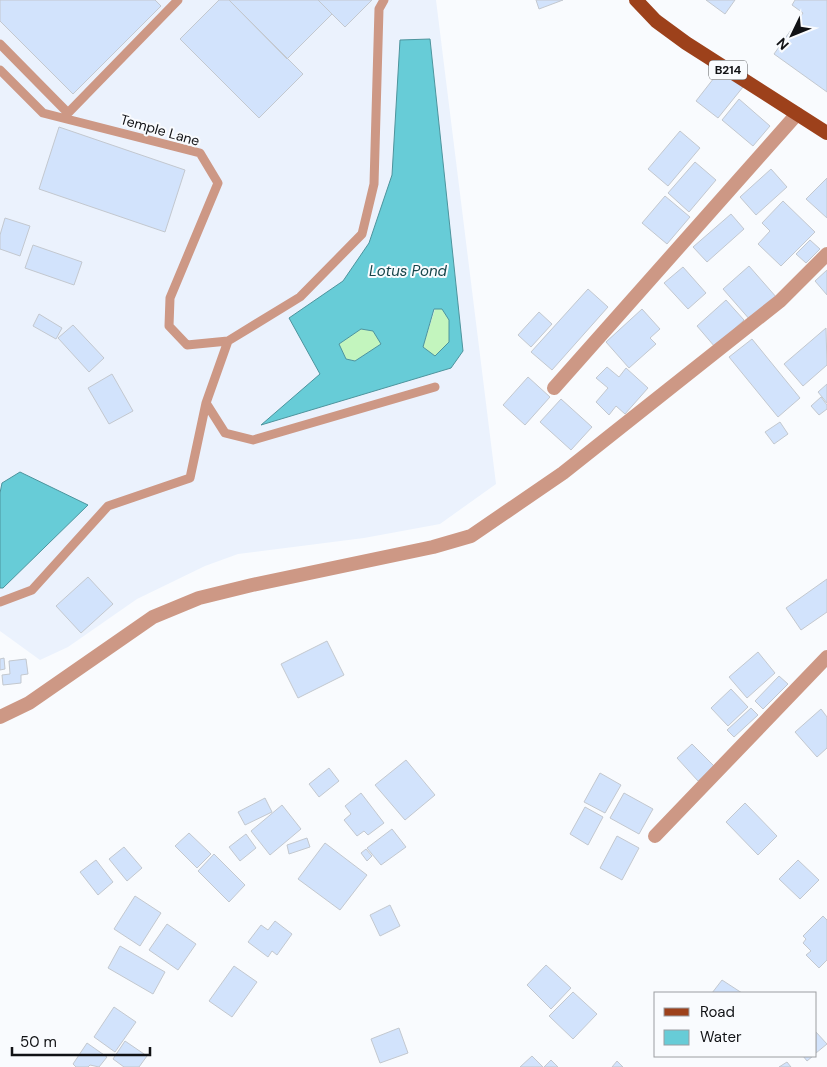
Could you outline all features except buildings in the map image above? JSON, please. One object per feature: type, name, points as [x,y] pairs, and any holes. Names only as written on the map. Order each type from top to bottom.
[{"type":"main road","name":"B214","points":[[636,0],[656,21],[686,44],[797,114],[826,130]]},
{"type":"street","points":[[554,388],[797,114]]},
{"type":"street","points":[[0,717],[30,703],[153,617],[199,598],[471,536],[571,467],[780,301],[827,254]]},
{"type":"street","points":[[655,836],[827,658]]},
{"type":"lane","points":[[0,44],[68,113],[178,0]]},
{"type":"lane","points":[[0,602],[32,590],[108,506],[190,478],[206,403],[228,341],[300,296],[362,234],[374,184],[379,9],[384,0]]},
{"type":"lane","name":"Temple Lane","points":[[0,70],[43,113],[200,153],[218,183],[170,298],[169,326],[187,345],[228,341]]},
{"type":"lane","points":[[206,403],[225,433],[253,440],[435,387]]},
{"type":"shaded area","points":[[0,0],[436,0],[496,484],[440,524],[364,538],[238,554],[205,566],[137,599],[68,647],[40,660],[0,631]]},
{"type":"green space","points":[[435,309],[442,309],[449,320],[449,342],[435,356],[423,347]]},
{"type":"green space","points":[[361,329],[373,331],[381,344],[355,361],[346,359],[339,344]]},
{"type":"water","name":"Lotus Pond","points":[[430,39],[463,351],[451,368],[261,425],[320,374],[289,318],[343,281],[369,243],[392,175],[400,40]],"holes":[[[434,309],[442,309],[449,320],[449,342],[435,356],[423,347]],[[361,329],[373,331],[381,344],[355,361],[346,359],[339,344]]]},
{"type":"water","points":[[20,472],[88,505],[3,588],[0,588],[0,493],[2,483]]}]
